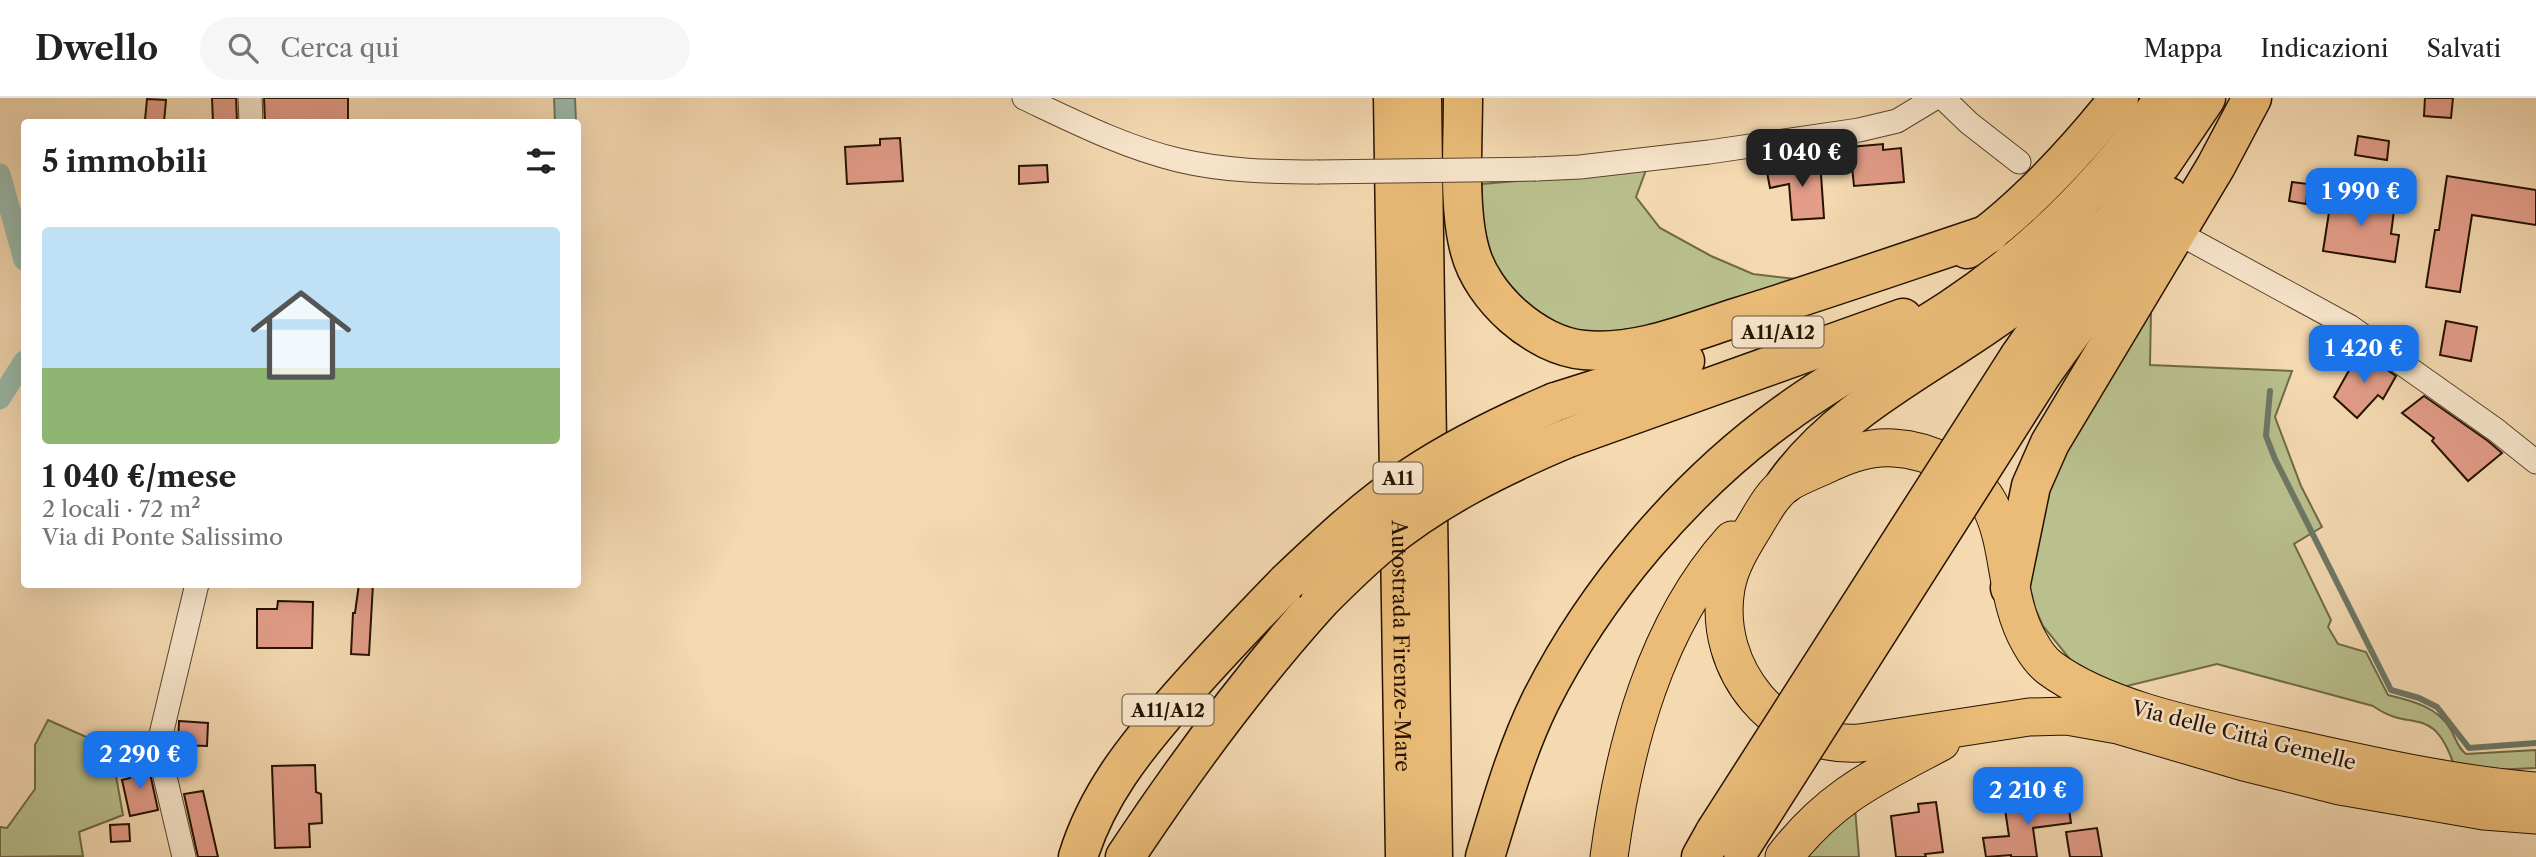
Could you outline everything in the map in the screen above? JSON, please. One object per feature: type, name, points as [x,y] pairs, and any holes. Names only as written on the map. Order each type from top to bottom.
[{"type":"highway","name":"Autostrada Firenze-Mare","points":[[1393,98],[1405,857]]},
{"type":"highway","name":"Autostrada Firenze-Mare","points":[[1422,98],[1433,857]]},
{"type":"highway","points":[[1463,98],[1464,225],[1470,252],[1479,273],[1489,291],[1519,320],[1539,334],[1580,350],[1640,348],[1989,234]]},
{"type":"highway","name":"A11/A12","points":[[1078,857],[1097,809],[1133,751],[1201,672],[1286,583],[1339,533],[1410,477],[1505,424],[1555,402],[1801,324],[1933,271],[1989,234],[2085,142],[2119,98]]},
{"type":"highway","points":[[1486,857],[1501,804],[1540,704],[1585,625],[1657,532],[1712,472],[1777,419],[1975,292],[2073,209],[2107,174],[2164,98]]},
{"type":"highway","points":[[1723,848],[2030,366],[2111,224],[2162,163],[2206,98]]},
{"type":"highway","points":[[2030,366],[2244,98]]},
{"type":"highway","points":[[2010,588],[2031,486],[2050,443],[2216,166],[2252,98]]},
{"type":"highway","points":[[1778,493],[1811,451],[1853,416],[1998,318],[2111,224]]},
{"type":"highway","points":[[1125,857],[1165,798],[1268,660],[1320,601],[1382,543],[1448,497],[1528,455],[1569,438],[1975,292]]},
{"type":"highway","points":[[1383,857],[1385,772],[1401,640]]},
{"type":"main road","name":"Via delle Città Gemelle","points":[[2536,791],[2429,779],[2241,737],[2124,706],[2075,685],[2046,665],[2023,630],[2010,588],[2004,540],[1987,500],[1966,474],[1944,461],[1912,450],[1893,447],[1848,455],[1778,493],[1735,561],[1726,589],[1724,622],[1729,649],[1748,687],[1767,710],[1792,729],[1838,743],[1902,738],[1972,725],[2049,716],[2086,719],[2118,725],[2244,762],[2340,786],[2484,811],[2536,815]]},
{"type":"main road","points":[[1609,857],[1617,797],[1643,700],[1659,660],[1699,584],[1719,554],[1778,493]]},
{"type":"main road","points":[[1784,857],[1817,820],[1851,792],[1882,771],[1972,725]]},
{"type":"street","points":[[250,98],[251,119]]},
{"type":"street","points":[[1024,98],[1107,137],[1179,160],[1248,171],[1317,172],[1580,167],[1709,152],[1859,130],[1897,121],[1935,98]]},
{"type":"street","points":[[1943,98],[1969,123],[2019,162]]},
{"type":"street","points":[[2191,240],[2349,326],[2496,430],[2536,462]]},
{"type":"street","points":[[184,857],[158,747],[196,588]]},
{"type":"green space","points":[[1646,170],[1636,197],[1660,228],[1711,256],[1753,274],[1796,279],[1655,326],[1573,336],[1529,316],[1499,282],[1482,222],[1482,184]]},
{"type":"green space","points":[[2151,311],[2150,365],[2292,371],[2275,417],[2301,486],[2322,527],[2294,544],[2331,620],[2328,627],[2338,644],[2366,652],[2388,695],[2432,710],[2446,722],[2466,754],[2536,750],[2536,768],[2467,771],[2454,765],[2438,733],[2420,722],[2387,714],[2373,706],[2217,664],[2123,687],[2077,668],[2043,626],[2035,608],[2029,582],[2049,488],[2076,432]]},
{"type":"green space","points":[[48,720],[111,748],[123,815],[79,832],[83,856],[0,857],[0,827],[7,828],[35,789],[35,745]]},
{"type":"green space","points":[[1855,808],[1859,857],[1799,857]]},
{"type":"shaded area","points":[[554,98],[575,98],[576,119],[555,119]]},
{"type":"building","points":[[212,98],[236,98],[237,119],[213,119]]},
{"type":"building","points":[[264,98],[348,98],[348,119],[265,119]]},
{"type":"building","points":[[2425,98],[2453,98],[2451,118],[2424,116]]},
{"type":"building","points":[[147,99],[166,100],[164,119],[145,119]]},
{"type":"building","points":[[2358,136],[2389,141],[2387,160],[2355,155]]},
{"type":"building","points":[[900,138],[903,181],[847,184],[845,147],[880,145],[880,139]]},
{"type":"building","points":[[1883,144],[1883,150],[1901,148],[1904,182],[1854,186],[1850,147]]},
{"type":"building","points":[[1820,160],[1824,218],[1792,220],[1789,184],[1770,188],[1767,172]]},
{"type":"building","points":[[1047,165],[1048,182],[1019,184],[1019,166]]},
{"type":"building","points":[[2447,176],[2536,190],[2536,225],[2472,215],[2460,292],[2426,287],[2435,230],[2439,230]]},
{"type":"building","points":[[2292,182],[2308,184],[2306,204],[2289,201]]},
{"type":"building","points":[[2332,193],[2395,203],[2391,234],[2399,235],[2395,262],[2323,251]]},
{"type":"building","points":[[2446,321],[2477,327],[2471,361],[2440,355]]},
{"type":"building","points":[[2360,351],[2396,376],[2383,399],[2378,395],[2357,418],[2334,397]]},
{"type":"building","points":[[2424,396],[2502,453],[2468,481],[2432,441],[2434,438],[2402,413]]},
{"type":"building","points":[[358,588],[373,588],[369,655],[351,654]]},
{"type":"building","points":[[278,601],[313,602],[312,648],[257,648],[257,609],[277,609]]},
{"type":"building","points":[[179,721],[208,723],[207,746],[178,745]]},
{"type":"building","points":[[148,764],[158,810],[130,816],[122,780],[130,778],[128,769]]},
{"type":"building","points":[[315,765],[316,792],[321,794],[322,823],[309,824],[310,847],[275,848],[272,766]]},
{"type":"building","points":[[203,791],[218,857],[198,857],[184,794]]},
{"type":"building","points":[[2067,795],[2071,823],[2033,828],[2037,857],[1986,857],[1983,838],[2009,836],[2005,809],[2042,804],[2041,799]]},
{"type":"building","points":[[1936,802],[1943,852],[1925,854],[1926,857],[1896,857],[1891,816],[1919,812],[1918,804]]},
{"type":"building","points":[[129,824],[130,841],[111,842],[110,825]]},
{"type":"building","points":[[2097,828],[2102,857],[2070,857],[2066,832]]},
{"type":"waterway","points":[[0,174],[21,249]]},
{"type":"waterway","points":[[0,399],[21,366]]},
{"type":"waterway","points":[[2270,391],[2266,436],[2275,459],[2391,690],[2419,698],[2437,707],[2469,748],[2536,743]]}]
